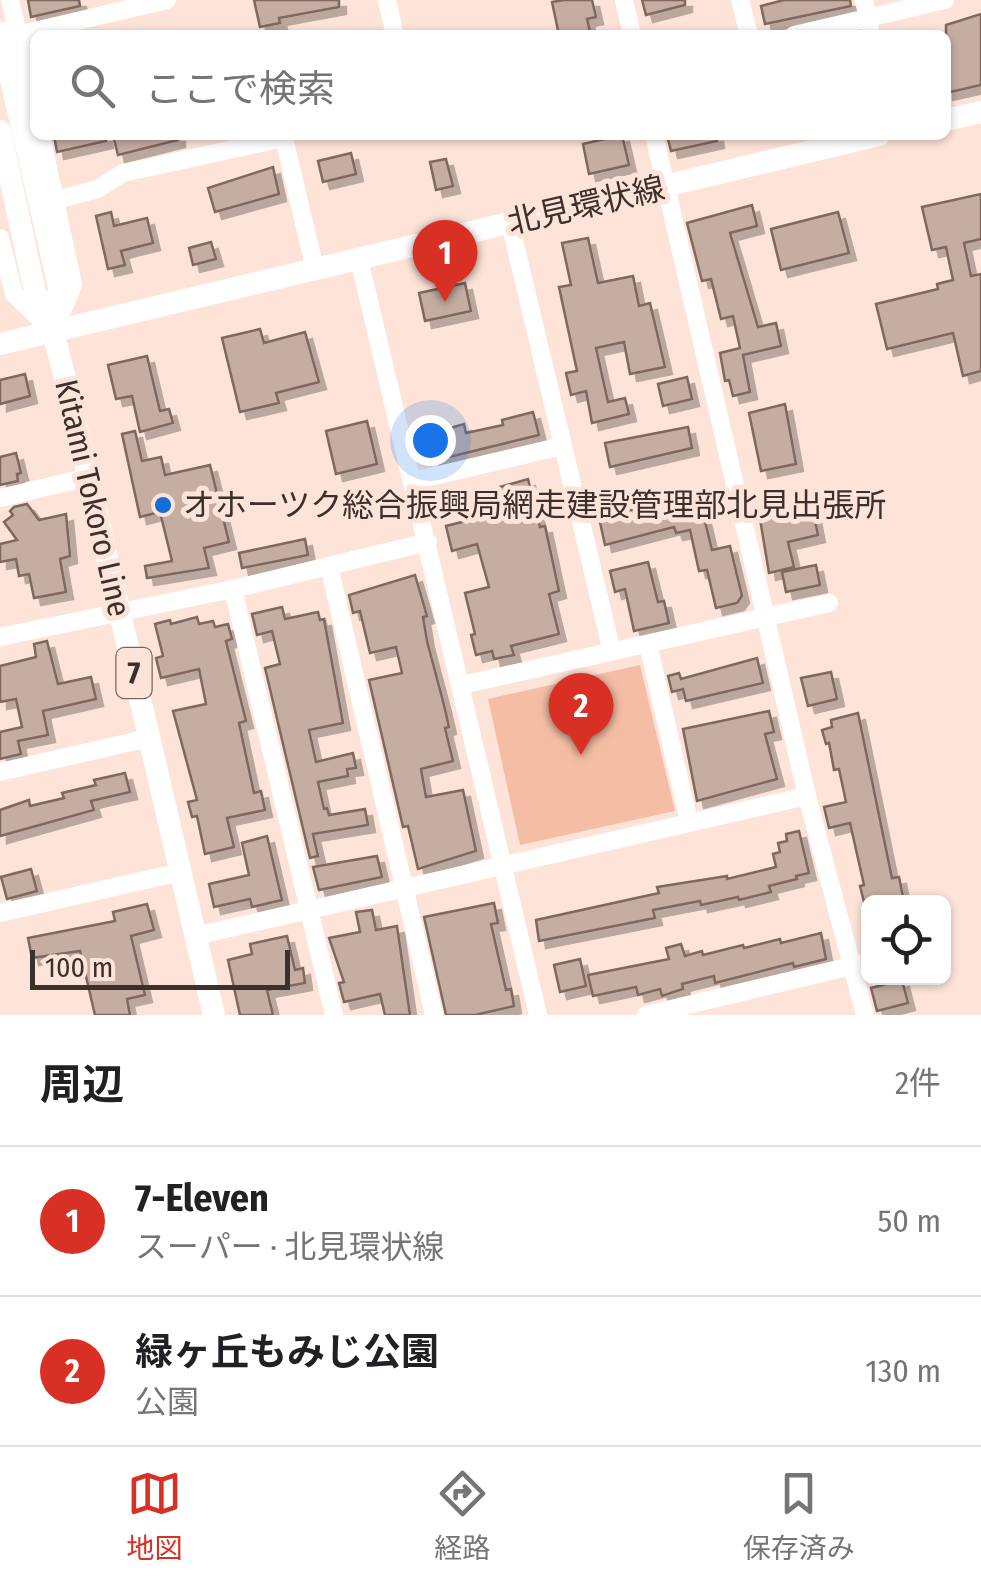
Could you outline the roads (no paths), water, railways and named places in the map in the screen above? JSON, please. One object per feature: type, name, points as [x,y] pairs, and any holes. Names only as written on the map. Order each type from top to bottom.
[{"type":"main road","name":"Kitami Tokoro Line","points":[[6,35],[10,78],[58,288],[53,332]]},
{"type":"main road","points":[[951,119],[981,112]]},
{"type":"main road","name":"Kitami Tokoro Line","points":[[0,131],[35,292],[53,332],[89,477],[214,1015]]},
{"type":"main road","name":"北見環状線","points":[[0,344],[858,140]]},
{"type":"street","points":[[10,0],[6,35],[30,95]]},
{"type":"street","points":[[6,35],[166,0]]},
{"type":"street","points":[[387,0],[394,30]]},
{"type":"street","points":[[624,0],[631,30]]},
{"type":"street","points":[[740,0],[747,30]]},
{"type":"street","points":[[816,30],[945,0]]},
{"type":"street","points":[[0,238],[14,294],[53,332],[72,284],[43,140]]},
{"type":"street","points":[[56,200],[98,189],[123,173],[275,140]]},
{"type":"street","points":[[284,140],[315,270]]},
{"type":"street","points":[[646,1015],[861,964],[807,796],[655,140]]},
{"type":"street","points":[[510,223],[612,652]]},
{"type":"street","points":[[359,259],[538,1015]]},
{"type":"street","points":[[412,482],[562,446]]},
{"type":"street","points":[[0,498],[89,477]]},
{"type":"street","points":[[0,637],[234,589],[428,542]]},
{"type":"street","points":[[329,566],[434,1015]]},
{"type":"street","points":[[234,589],[334,1015]]},
{"type":"street","points":[[462,685],[829,603]]},
{"type":"street","points":[[648,644],[689,822]]},
{"type":"street","points":[[0,772],[149,738]]},
{"type":"street","points":[[196,936],[807,796]]},
{"type":"street","points":[[0,914],[180,872]]},
{"type":"street","points":[[863,985],[865,1015]]},
{"type":"place","name":"7-Eleven","points":[[445,302]]},
{"type":"place","name":"オホーツク総合振興局網走建設管理部北見出張所","points":[[163,505]]},
{"type":"place","name":"緑ヶ丘もみじ公園","points":[[581,755]]}]
